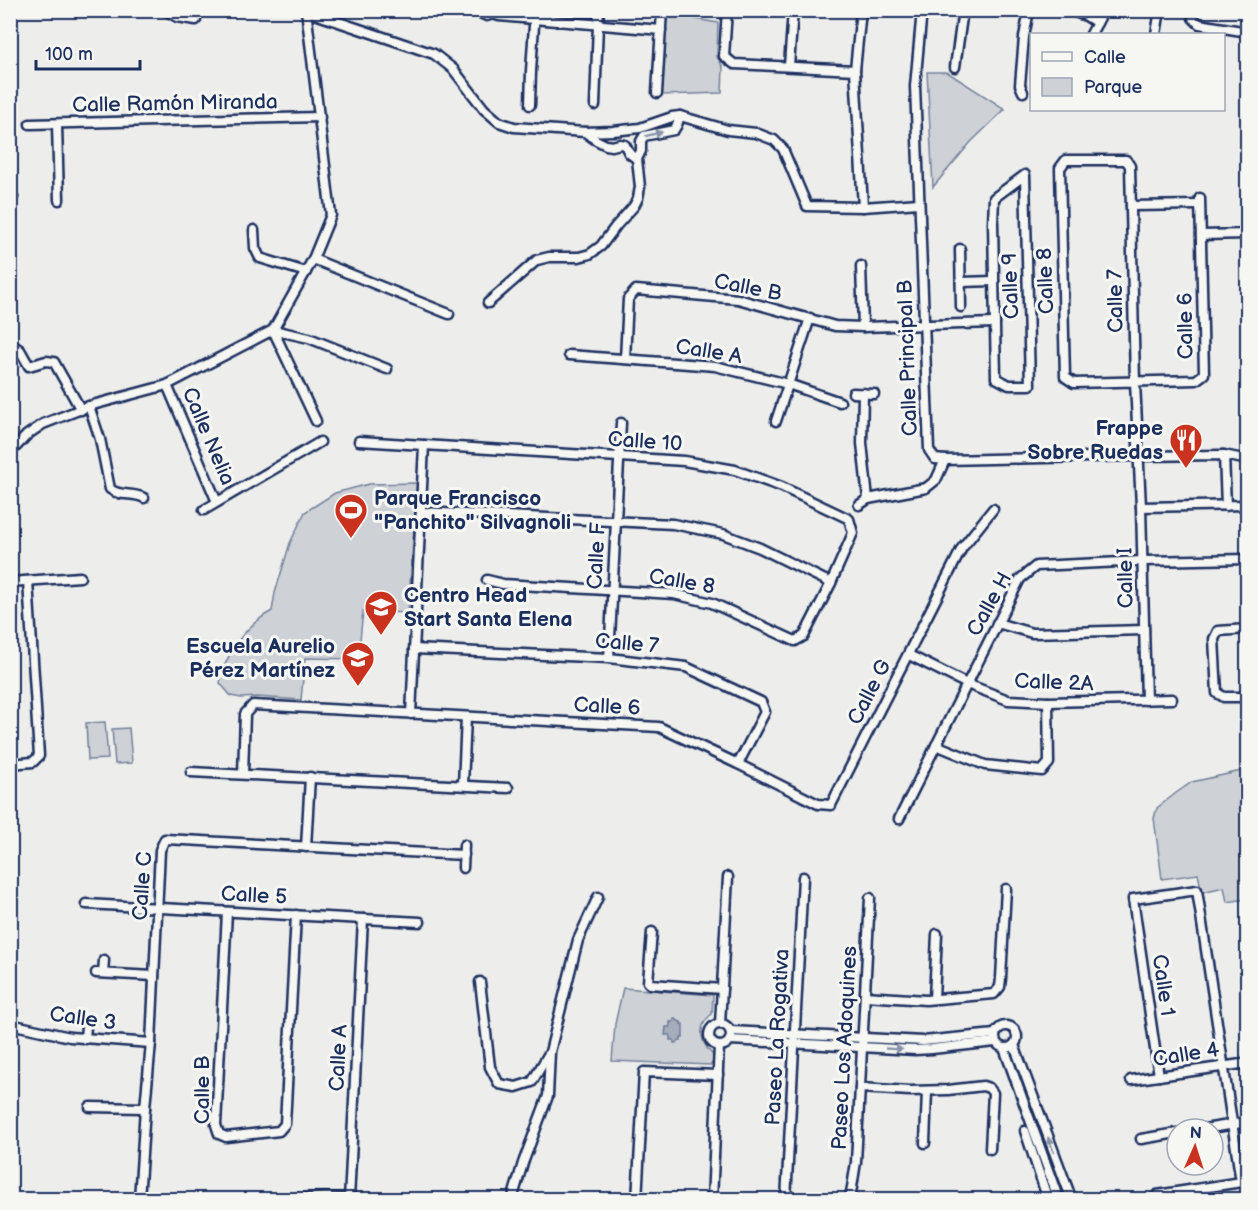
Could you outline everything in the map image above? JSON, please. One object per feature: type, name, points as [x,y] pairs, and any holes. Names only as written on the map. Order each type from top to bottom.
[{"type":"street","points":[[165,10],[177,17],[196,20]]},
{"type":"street","points":[[480,10],[484,15],[493,12],[535,15],[661,30]]},
{"type":"street","points":[[594,105],[599,10]]},
{"type":"street","points":[[657,93],[662,10]]},
{"type":"street","points":[[727,10],[724,56],[734,64],[855,70]]},
{"type":"street","points":[[789,66],[793,10]]},
{"type":"street","points":[[861,10],[855,70],[863,207]]},
{"type":"street","name":"Calle Principal B","points":[[922,10],[915,86],[929,450],[935,459],[945,460]]},
{"type":"street","points":[[955,67],[963,10]]},
{"type":"street","points":[[1023,92],[1020,85],[1029,10]]},
{"type":"street","points":[[1069,10],[1097,23]]},
{"type":"street","points":[[1092,33],[1104,10]]},
{"type":"street","points":[[1156,33],[1160,10]]},
{"type":"street","points":[[1192,10],[1193,18],[1199,24],[1248,32]]},
{"type":"street","points":[[10,453],[27,435],[43,424],[85,408],[167,385],[273,330],[306,272],[331,215],[306,11],[434,54],[453,69],[484,109],[499,122],[514,127],[585,132],[640,128],[680,116],[728,130],[756,133],[774,140],[783,149],[807,206],[863,207],[919,203]]},
{"type":"street","points":[[530,105],[535,15]]},
{"type":"street","points":[[488,303],[537,260],[590,254],[601,246],[638,198],[640,187],[637,159],[644,136],[672,131],[680,116]]},
{"type":"street","name":"Calle Ramón Miranda","points":[[30,124],[320,117]]},
{"type":"street","points":[[57,124],[59,200]]},
{"type":"street","points":[[585,132],[606,145],[625,145],[629,153],[637,159]]},
{"type":"street","name":"Calle 8","points":[[1112,160],[1066,160],[1060,168],[1065,377],[1074,383],[1135,382]]},
{"type":"street","name":"Calle 7","points":[[1112,160],[1126,160],[1130,166],[1138,456]]},
{"type":"street","name":"Calle 9","points":[[1025,175],[1030,385],[1009,385],[996,378],[994,281],[994,198],[1025,175]]},
{"type":"street","name":"Calle 6","points":[[1131,206],[1200,202],[1202,235],[1204,374],[1196,380],[1135,382]]},
{"type":"street","points":[[254,230],[255,248],[260,258],[306,272]]},
{"type":"street","points":[[1202,235],[1248,234]]},
{"type":"street","points":[[960,249],[961,307]]},
{"type":"street","points":[[313,258],[449,314]]},
{"type":"street","points":[[861,266],[863,327]]},
{"type":"street","points":[[961,282],[994,281]]},
{"type":"street","name":"Calle B","points":[[625,359],[628,299],[636,290],[738,299],[836,326],[924,325]]},
{"type":"street","points":[[776,421],[810,318]]},
{"type":"street","points":[[924,325],[995,323]]},
{"type":"street","points":[[273,330],[309,338],[387,369]]},
{"type":"street","points":[[273,330],[316,421]]},
{"type":"street","points":[[10,343],[20,350],[29,366],[46,360],[54,362],[85,408],[100,439],[110,489],[115,493],[138,494],[144,498]]},
{"type":"street","name":"Calle A","points":[[569,356],[715,366],[788,384],[840,402]]},
{"type":"street","name":"Calle Nelia","points":[[167,385],[217,502]]},
{"type":"street","points":[[853,393],[874,394]]},
{"type":"street","points":[[863,393],[862,443],[868,499]]},
{"type":"street","name":"Calle F","points":[[609,658],[621,423]]},
{"type":"street","name":"Calle 10","points":[[358,441],[376,446],[424,445],[620,456],[684,461],[735,470],[782,487],[849,519],[853,533],[831,583]]},
{"type":"street","points":[[204,510],[320,442]]},
{"type":"street","points":[[411,714],[424,445]]},
{"type":"street","points":[[1224,455],[1226,506]]},
{"type":"street","points":[[860,505],[868,499],[926,488],[936,480],[945,460],[1224,455],[1248,460]]},
{"type":"street","name":"Calle I","points":[[1138,456],[1146,700]]},
{"type":"street","points":[[1141,507],[1248,505]]},
{"type":"street","name":"Calle G","points":[[738,764],[818,804],[831,805],[962,548],[993,509]]},
{"type":"street","points":[[421,512],[673,524],[723,534],[760,548],[831,583]]},
{"type":"street","name":"Calle H","points":[[899,819],[1020,579],[1036,566],[1248,559]]},
{"type":"street","points":[[10,582],[80,577]]},
{"type":"street","name":"Calle 8","points":[[487,580],[503,584],[674,594],[712,603],[795,640],[804,636],[831,583]]},
{"type":"street","points":[[10,764],[33,762],[39,756],[28,581]]},
{"type":"street","points":[[997,623],[1032,633],[1144,630]]},
{"type":"street","points":[[1248,629],[1218,631],[1214,639],[1217,693],[1224,697],[1248,698]]},
{"type":"street","name":"Calle 7","points":[[414,649],[609,658],[686,667],[760,702],[765,712],[738,764]]},
{"type":"street","name":"Calle 2A","points":[[909,655],[967,684],[1008,700],[1048,702],[1172,699]]},
{"type":"street","points":[[936,745],[985,765],[1042,771],[1049,763],[1048,702]]},
{"type":"street","name":"Calle 6","points":[[243,774],[245,714],[253,705],[659,727],[738,764]]},
{"type":"street","points":[[463,786],[466,717]]},
{"type":"street","points":[[191,772],[508,788]]},
{"type":"street","points":[[306,847],[310,777]]},
{"type":"street","name":"Calle C","points":[[139,1200],[151,1043],[160,850],[165,839],[464,855]]},
{"type":"street","points":[[464,845],[464,868]]},
{"type":"street","points":[[720,1024],[728,877]]},
{"type":"street","name":"Paseo La Rogativa","points":[[786,1200],[803,877]]},
{"type":"street","points":[[865,996],[926,1000],[994,994],[1000,987],[1006,889]]},
{"type":"street","name":"Calle 1","points":[[1159,1076],[1133,898],[1197,890],[1223,1066]]},
{"type":"street","points":[[512,1200],[548,1096],[550,1053],[578,940],[598,897]]},
{"type":"street","name":"Paseo Los Adoquines","points":[[850,1200],[856,1162],[870,898]]},
{"type":"street","name":"Calle 5","points":[[86,904],[420,922]]},
{"type":"street","name":"Calle B","points":[[227,912],[216,1125],[219,1134],[226,1137],[279,1131],[285,1124],[296,915]]},
{"type":"street","name":"Calle A","points":[[349,1199],[363,919]]},
{"type":"street","points":[[652,932],[648,982],[650,984],[722,989]]},
{"type":"street","points":[[934,999],[937,934]]},
{"type":"street","points":[[104,960],[100,973],[154,976]]},
{"type":"street","points":[[480,982],[490,1067],[499,1084],[516,1087],[532,1082],[550,1053]]},
{"type":"street","name":"Calle 3","points":[[10,1024],[70,1037],[151,1043]]},
{"type":"street","points":[[720,1024],[726,1025],[731,1035],[725,1045],[719,1046],[711,1041],[709,1034],[712,1027],[720,1024]]},
{"type":"street","points":[[85,1039],[86,1026]]},
{"type":"street","points":[[1014,1046],[1000,1047],[995,1038],[996,1031],[1002,1026],[1010,1026],[1016,1031],[1017,1039],[1014,1046],[1072,1200]]},
{"type":"street","points":[[731,1035],[862,1043],[995,1038]]},
{"type":"street","points":[[712,1200],[719,1046]]},
{"type":"street","points":[[1004,1048],[1059,1200]]},
{"type":"street","name":"Calle 4","points":[[1131,1080],[1248,1063]]},
{"type":"street","points":[[1156,1195],[1184,1195],[1197,1189],[1244,1181],[1223,1066]]},
{"type":"street","points":[[637,1200],[644,1072],[718,1076]]},
{"type":"street","points":[[860,1088],[910,1091],[983,1086],[989,1088],[993,1094],[990,1149]]},
{"type":"street","points":[[925,1143],[927,1091]]},
{"type":"street","points":[[90,1107],[145,1108]]},
{"type":"street","points":[[1225,1126],[1248,1122]]},
{"type":"street","points":[[1024,1131],[1048,1200]]},
{"type":"street","points":[[1141,1138],[1165,1135]]},
{"type":"street","points":[[1197,1189],[1199,1200]]},
{"type":"street","points":[[289,1200],[306,1198],[364,1200]]},
{"type":"green space","points":[[667,14],[718,23],[717,57],[723,67],[722,93],[662,95]]},
{"type":"green space","points":[[927,72],[947,72],[1005,109],[971,142],[933,187]]},
{"type":"green space","points":[[417,483],[408,613],[363,611],[358,659],[305,658],[301,700],[231,696],[220,683],[227,661],[245,632],[272,611],[290,543],[305,512],[335,493],[369,484]]},
{"type":"green space","points":[[105,722],[108,759],[88,760],[86,723]]},
{"type":"green space","points":[[129,728],[132,763],[115,764],[112,729]]},
{"type":"green space","points":[[1246,770],[1247,793],[1240,794],[1247,848],[1247,899],[1227,902],[1224,887],[1202,892],[1198,874],[1162,879],[1154,818],[1157,808],[1192,782]]},
{"type":"green space","points":[[623,988],[713,995],[712,1014],[705,1021],[702,1030],[704,1043],[714,1057],[711,1065],[612,1061],[615,1024]]},
{"type":"water","points":[[674,1019],[683,1024],[683,1038],[677,1043],[670,1040],[670,1035],[665,1035],[666,1027],[670,1027],[670,1022]]},
{"type":"place","name":"Frappe Sobre Ruedas","points":[[1186,469]]},
{"type":"place","name":"Parque Francisco \"Panchito\" Silvagnoli","points":[[351,539]]},
{"type":"place","name":"Centro Head Start Santa Elena","points":[[381,636]]},
{"type":"place","name":"Escuela Aurelio Pérez Martínez","points":[[358,687]]}]
